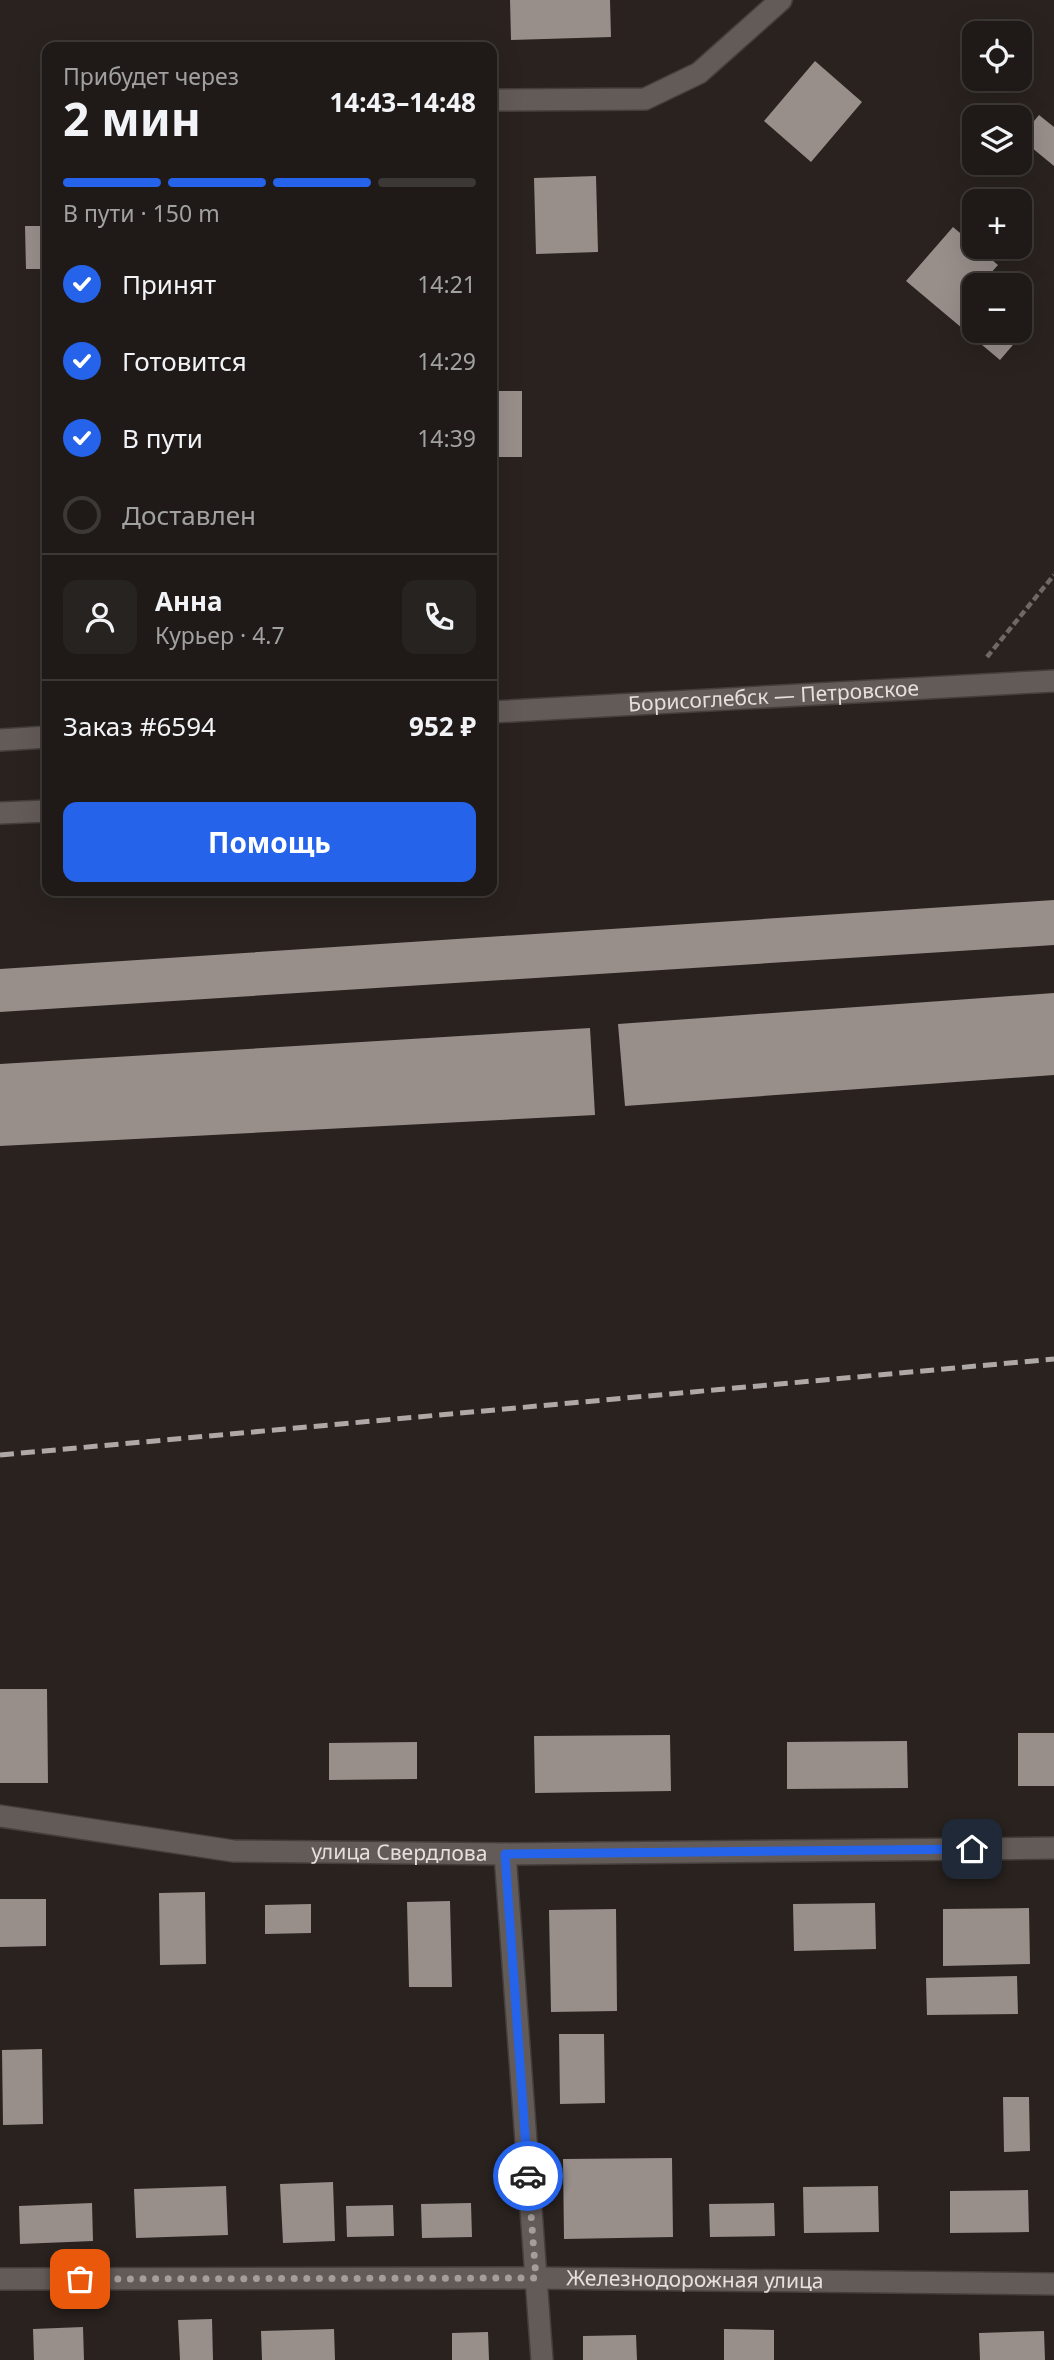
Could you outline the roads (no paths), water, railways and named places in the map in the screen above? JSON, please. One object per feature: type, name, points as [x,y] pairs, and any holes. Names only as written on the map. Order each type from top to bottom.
[{"type":"street","points":[[497,100],[645,99],[699,73],[780,0]]},
{"type":"street","name":"Борисоглебск — Петровское","points":[[497,712],[1054,681]]},
{"type":"street","points":[[0,740],[42,737]]},
{"type":"street","points":[[0,813],[42,811]]},
{"type":"street","name":"улица Свердлова","points":[[0,1816],[233,1852],[505,1854],[1054,1848]]},
{"type":"street","points":[[505,1854],[541,2360]]},
{"type":"street","name":"Железнодорожная улица","points":[[0,2279],[536,2278],[1054,2284]]},
{"type":"railway","points":[[0,1455],[1054,1359]]}]
